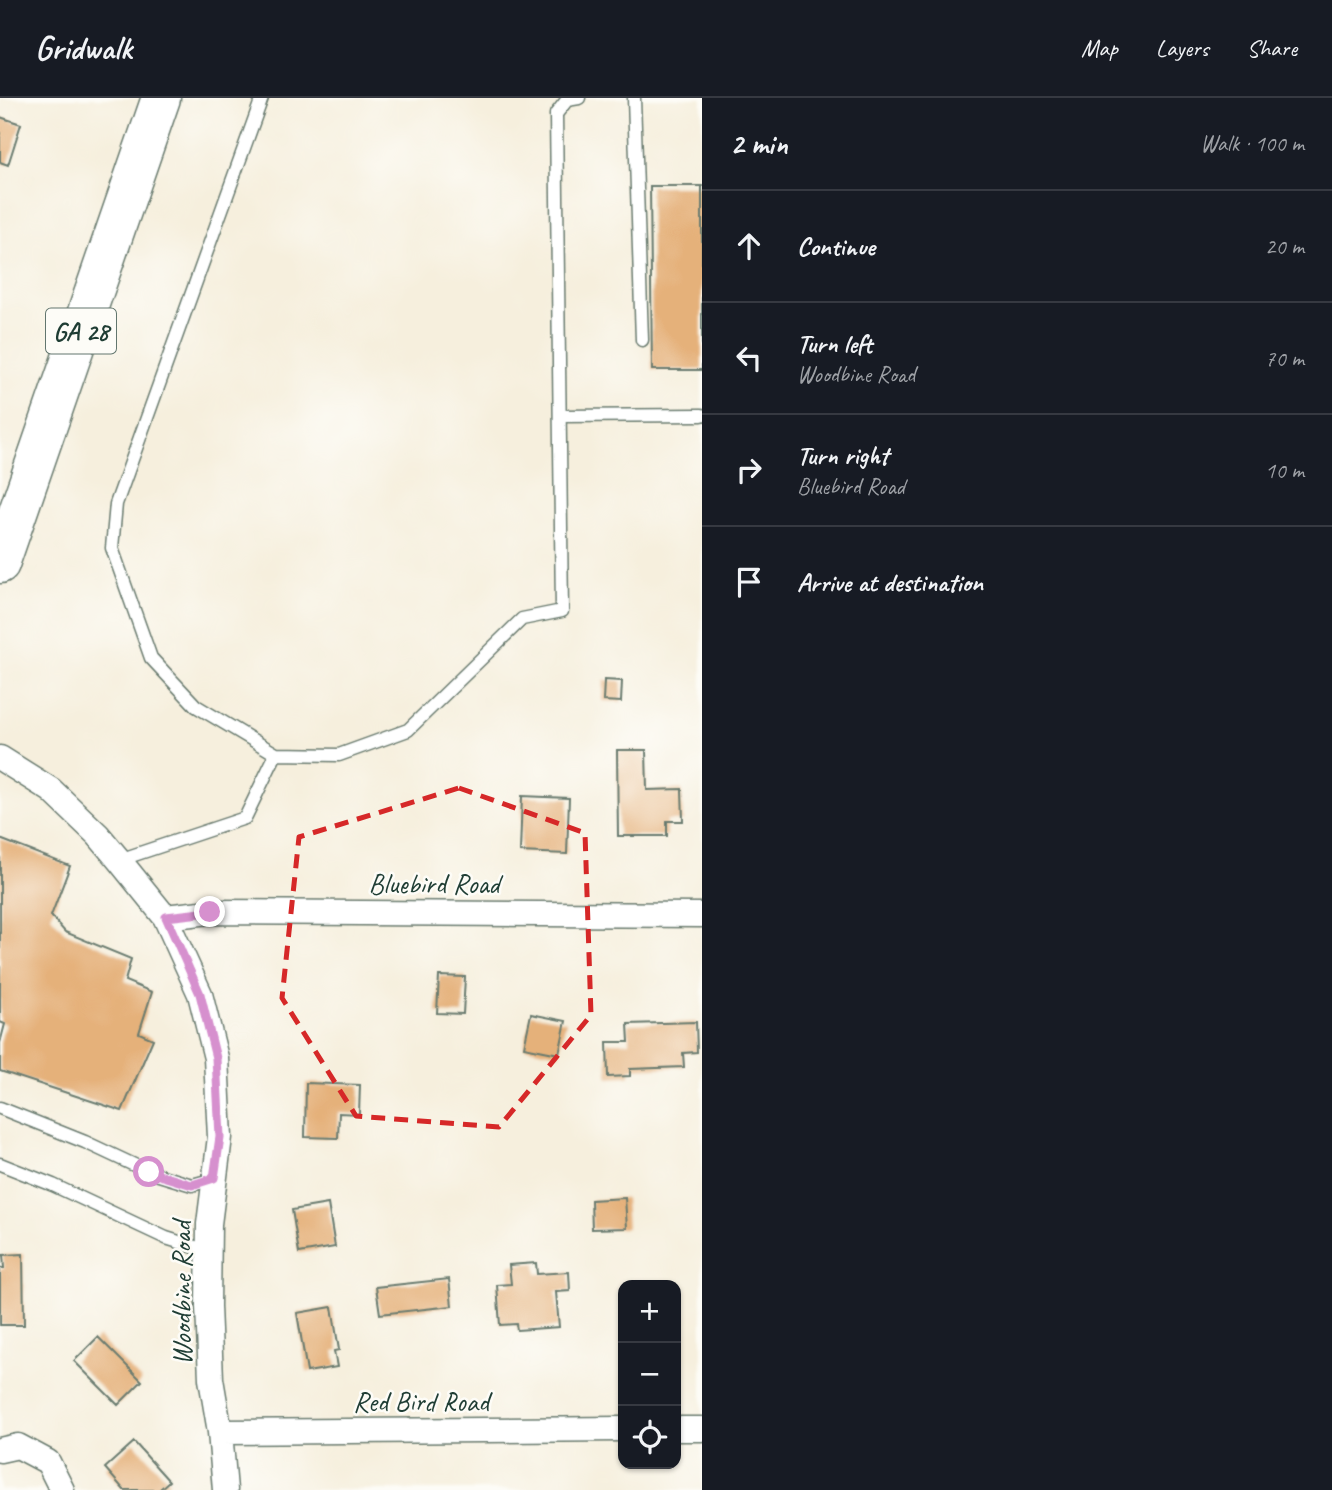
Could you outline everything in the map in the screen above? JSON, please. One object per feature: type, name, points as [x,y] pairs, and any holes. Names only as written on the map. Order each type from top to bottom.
[{"type":"main road","name":"GA 28","points":[[0,564],[161,98]]},
{"type":"street","name":"Woodbine Road","points":[[0,758],[51,790],[98,835],[166,917],[200,994],[216,1058],[220,1137],[209,1224],[208,1306],[211,1379],[225,1490]]},
{"type":"street","name":"Bluebird Road","points":[[166,917],[210,912],[702,915]]},
{"type":"street","name":"Red Bird Road","points":[[219,1432],[618,1429]]},
{"type":"street","points":[[681,1429],[702,1429]]},
{"type":"street","points":[[0,1450],[18,1446],[48,1462],[62,1490]]},
{"type":"lane","points":[[262,98],[116,504],[112,548],[151,658],[196,706],[276,754],[339,755],[408,730],[522,620],[562,611],[556,114],[567,100],[579,98]]},
{"type":"lane","points":[[634,98],[642,340]]},
{"type":"lane","points":[[560,416],[702,415]]},
{"type":"lane","points":[[119,860],[245,818],[276,754]]},
{"type":"lane","points":[[0,1108],[85,1142],[149,1172],[192,1185],[214,1178]]},
{"type":"lane","points":[[0,1164],[166,1238],[208,1251]]},
{"type":"highlighted area","points":[[459,788],[585,833],[591,1015],[499,1127],[356,1116],[282,998],[299,837]]},
{"type":"building","points":[[0,117],[21,124],[8,165],[0,162]]},
{"type":"building","points":[[650,186],[702,186],[702,370],[652,370]]},
{"type":"building","points":[[604,680],[622,681],[621,702],[603,701]]},
{"type":"building","points":[[617,750],[646,750],[647,790],[682,789],[683,821],[667,821],[667,836],[618,836]]},
{"type":"building","points":[[522,796],[569,798],[567,854],[520,852]]},
{"type":"building","points":[[0,839],[70,866],[51,916],[65,932],[131,959],[125,981],[152,992],[139,1033],[153,1039],[122,1111],[0,1071],[0,1043],[5,1024],[0,1022]]},
{"type":"building","points":[[439,976],[465,977],[463,1014],[437,1013]]},
{"type":"building","points":[[531,1014],[566,1021],[559,1054],[524,1047]]},
{"type":"building","points":[[696,1022],[697,1052],[683,1053],[684,1067],[630,1069],[630,1076],[608,1077],[607,1042],[629,1042],[628,1024]]},
{"type":"building","points":[[306,1083],[360,1085],[359,1114],[339,1113],[338,1138],[305,1137]]},
{"type":"building","points":[[625,1198],[627,1228],[592,1229],[591,1200]]},
{"type":"building","points":[[328,1204],[335,1247],[299,1253],[292,1210]]},
{"type":"building","points":[[23,1254],[24,1325],[0,1325],[0,1268],[4,1268],[3,1255]]},
{"type":"building","points":[[536,1263],[537,1274],[569,1272],[570,1291],[556,1292],[559,1327],[517,1330],[516,1324],[500,1325],[497,1285],[511,1284],[509,1265]]},
{"type":"building","points":[[449,1279],[452,1306],[380,1314],[376,1287]]},
{"type":"building","points":[[332,1307],[339,1350],[334,1351],[337,1367],[307,1372],[297,1313]]},
{"type":"building","points":[[98,1337],[142,1381],[118,1405],[74,1361]]},
{"type":"building","points":[[134,1442],[169,1481],[159,1490],[124,1490],[105,1468]]},
{"type":"route","points":[[149,1172],[192,1185],[214,1178],[220,1137],[216,1058],[200,994],[166,917],[210,912]]}]
